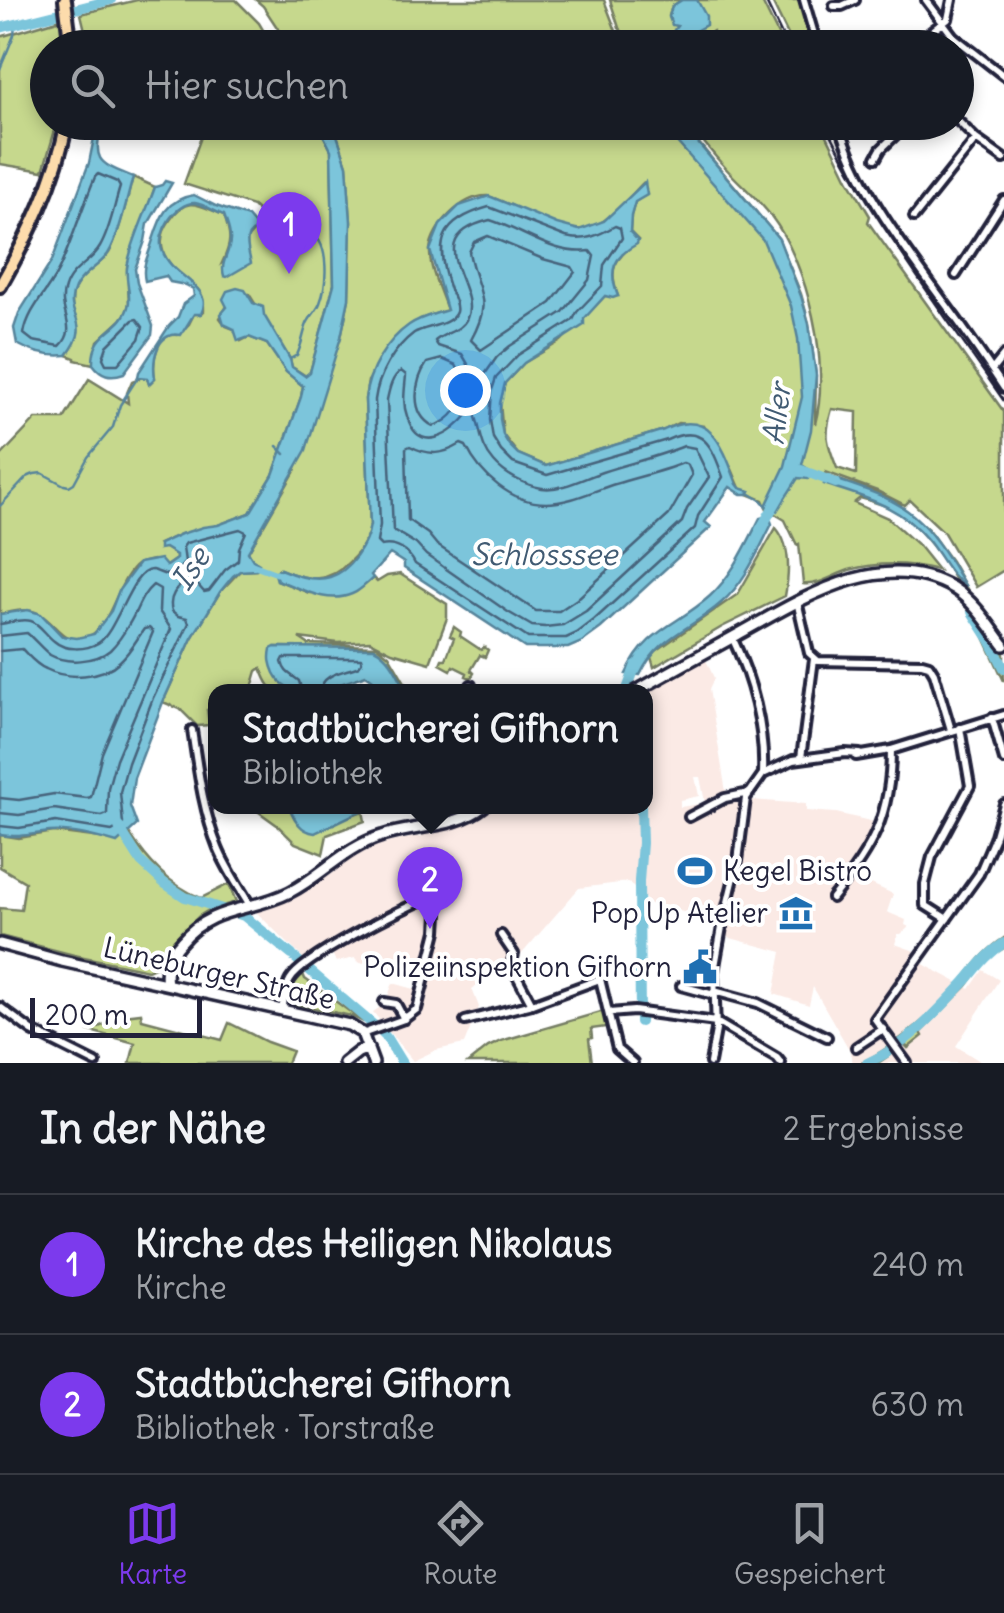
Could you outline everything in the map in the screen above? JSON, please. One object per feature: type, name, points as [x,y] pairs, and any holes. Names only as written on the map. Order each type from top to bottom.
[{"type":"main road","points":[[66,0],[69,30]]},
{"type":"main road","points":[[0,286],[41,208],[63,140]]},
{"type":"street","points":[[804,0],[813,30]]},
{"type":"street","points":[[834,6],[855,0]]},
{"type":"street","points":[[926,0],[948,30]]},
{"type":"street","points":[[934,30],[948,19],[952,0]]},
{"type":"street","points":[[974,54],[1004,75]]},
{"type":"street","points":[[914,217],[976,138],[1004,159]]},
{"type":"street","points":[[846,140],[882,213],[1004,388]]},
{"type":"street","points":[[876,158],[890,140]]},
{"type":"street","points":[[956,275],[1004,200]]},
{"type":"street","points":[[992,370],[1004,355]]},
{"type":"street","points":[[650,684],[829,587],[886,573],[915,574],[950,587],[969,602],[1004,646]]},
{"type":"street","points":[[798,602],[809,653],[814,658],[823,662],[927,664],[934,673],[956,729],[970,786],[932,856],[925,884],[925,906],[948,920]]},
{"type":"street","points":[[732,637],[750,680],[763,774]]},
{"type":"street","points":[[801,758],[814,658]]},
{"type":"street","points":[[710,1063],[716,1039],[717,952],[735,871],[744,803],[763,774],[801,758],[850,757],[891,750],[1004,715]]},
{"type":"street","points":[[992,718],[1004,760]]},
{"type":"street","points":[[192,730],[211,828],[245,906]]},
{"type":"street","points":[[832,898],[850,876],[882,820],[890,782],[891,750]]},
{"type":"street","points":[[689,817],[725,798],[748,794]]},
{"type":"street","points":[[907,1063],[875,1018],[979,874],[1004,804]]},
{"type":"street","points":[[166,984],[164,970],[175,949],[212,916],[289,892],[339,856],[378,836],[473,814]]},
{"type":"street","points":[[282,1010],[288,983],[310,961],[432,896],[438,914],[417,1009],[401,1012],[383,1026],[366,1032],[373,1063]]},
{"type":"street","points":[[501,935],[514,954],[510,965],[532,1004]]},
{"type":"street","name":"Lüneburger Straße","points":[[0,947],[366,1032]]},
{"type":"street","points":[[465,1021],[532,1004],[600,979],[618,1049],[633,1063]]},
{"type":"street","points":[[681,986],[768,1008],[827,1037]]},
{"type":"street","points":[[384,1002],[389,1001],[401,1012]]},
{"type":"street","points":[[0,1007],[46,1038],[96,1063]]},
{"type":"street","points":[[609,1012],[716,1022],[781,1063]]},
{"type":"street","points":[[856,1047],[884,1030]]},
{"type":"street","points":[[344,1063],[368,1048]]},
{"type":"shaded area","points":[[706,660],[714,678],[709,689],[726,792],[705,802],[700,777],[695,777],[699,796],[680,800],[680,807],[700,804],[707,810],[737,799],[806,804],[806,811],[836,813],[883,824],[854,876],[893,894],[887,912],[906,920],[909,927],[898,934],[895,944],[915,951],[912,958],[970,989],[983,970],[999,980],[956,1046],[983,1063],[852,1063],[850,1051],[813,987],[809,1005],[774,994],[782,952],[727,937],[704,917],[650,904],[628,882],[579,888],[520,956],[472,989],[479,1007],[464,1044],[436,1050],[413,1061],[373,1012],[385,1004],[393,983],[418,990],[421,980],[389,971],[391,962],[387,961],[360,963],[355,958],[336,962],[329,947],[313,952],[305,960],[254,910],[306,889],[377,845],[421,838],[427,831],[480,814],[653,814],[653,690]]},
{"type":"green space","points":[[137,0],[236,0],[263,30],[85,30],[81,14]]},
{"type":"green space","points":[[256,0],[604,0],[616,30],[279,30]]},
{"type":"green space","points":[[610,0],[682,0],[672,6],[669,16],[677,26],[702,12],[697,0],[761,0],[776,30],[621,30]]},
{"type":"green space","points":[[771,0],[800,0],[809,30],[786,30]]},
{"type":"green space","points":[[61,19],[61,30],[30,30],[30,140],[52,140],[43,171],[0,164],[0,37]]},
{"type":"green space","points":[[200,140],[326,140],[331,150],[334,284],[306,376],[292,367],[249,294],[227,306],[220,318],[226,326],[234,329],[241,341],[249,337],[267,344],[286,372],[303,386],[273,475],[250,513],[159,544],[176,559],[166,566],[153,560],[138,564],[125,579],[98,629],[73,639],[34,611],[0,614],[0,457],[36,419],[64,419],[89,379],[128,403],[132,381],[142,377],[149,384],[155,378],[155,356],[160,343],[178,335],[194,314],[204,311],[201,293],[163,252],[165,229],[183,207],[195,204],[224,215],[229,239],[222,263],[247,247],[247,239],[255,230],[261,229],[275,239],[282,235],[280,218],[279,225],[262,225],[260,213],[253,206],[184,184]]},
{"type":"green space","points":[[339,140],[696,140],[778,238],[809,323],[816,376],[815,424],[819,400],[818,345],[796,260],[771,216],[703,140],[829,140],[870,216],[868,222],[1004,412],[1004,570],[976,587],[943,531],[910,500],[905,505],[877,491],[826,472],[825,475],[884,496],[928,529],[951,561],[1004,654],[1004,681],[946,565],[915,526],[888,507],[860,498],[854,503],[888,518],[938,570],[905,565],[871,566],[803,584],[799,544],[785,520],[767,509],[763,500],[740,488],[704,426],[678,423],[546,466],[518,454],[503,435],[500,403],[505,383],[524,363],[561,341],[605,296],[618,296],[614,270],[638,240],[630,232],[631,216],[635,202],[647,194],[643,183],[608,217],[583,229],[554,224],[488,196],[469,201],[450,214],[436,231],[430,250],[433,273],[447,310],[420,319],[368,381],[365,399],[370,525],[366,540],[342,568],[326,577],[309,578],[276,571],[277,580],[309,593],[356,592],[373,578],[377,582],[400,574],[447,604],[447,618],[430,663],[370,641],[338,643],[299,638],[308,644],[377,646],[389,655],[406,684],[390,661],[374,648],[276,647],[280,681],[284,684],[269,684],[261,668],[253,684],[208,684],[208,725],[197,726],[180,709],[163,702],[192,638],[220,592],[240,571],[255,570],[248,552],[295,471],[341,337],[349,299],[351,222],[347,165]],"holes":[[[832,409],[857,412],[856,474],[837,468],[827,433]]]},
{"type":"green space","points":[[133,177],[155,187],[127,267],[127,311],[98,341],[93,364],[75,360],[67,355],[75,332],[75,287],[109,253]]},
{"type":"green space","points":[[776,528],[786,551],[785,596],[654,667],[651,657],[656,651],[738,594]]},
{"type":"green space","points":[[454,627],[461,632],[460,636],[481,650],[488,650],[485,657],[480,655],[471,678],[453,666],[451,670],[440,664],[454,638],[450,636]]},
{"type":"green space","points":[[262,814],[292,814],[295,819],[364,814],[365,821],[327,835],[323,854],[295,843]]},
{"type":"green space","points":[[54,832],[101,838],[129,833],[151,863],[178,886],[201,898],[229,884],[236,902],[199,916],[178,937],[161,964],[148,970],[0,936],[0,908],[21,910],[25,882],[0,867],[0,835],[19,838]]},
{"type":"green space","points":[[1004,938],[1004,948],[988,958],[967,986],[921,1032],[923,1036],[878,1063],[861,1063],[926,1018],[985,953]]},
{"type":"green space","points":[[303,974],[364,1022],[295,1004],[291,996]]},
{"type":"green space","points":[[604,1011],[606,1027],[591,1029],[592,1063],[468,1063],[501,1041]]},
{"type":"green space","points":[[141,1013],[142,1019],[222,1040],[229,1023],[292,1051],[287,1063],[130,1063],[135,1043],[90,1031],[124,1015]]},
{"type":"water","points":[[682,0],[697,0],[706,16],[706,25],[697,30],[674,30],[677,26],[672,25],[669,17],[672,6]]},
{"type":"water","points":[[94,140],[99,140],[98,153],[105,164],[133,177],[112,247],[75,288],[75,343],[67,355],[41,354],[17,344],[14,328],[19,313],[52,261],[89,163]]},
{"type":"water","points":[[326,140],[339,140],[347,165],[351,222],[349,299],[341,337],[306,450],[248,552],[259,564],[256,570],[240,571],[233,576],[220,592],[192,638],[163,702],[134,778],[130,806],[137,825],[117,843],[67,832],[0,835],[0,614],[28,610],[41,614],[62,636],[94,634],[139,563],[160,559],[166,566],[176,559],[165,548],[159,549],[159,544],[250,513],[273,475],[303,386],[286,372],[267,344],[249,337],[238,341],[234,329],[224,324],[221,314],[227,307],[223,299],[227,291],[245,290],[253,303],[263,307],[292,367],[305,376],[310,372],[334,284],[331,150]]},
{"type":"water","points":[[675,140],[695,140],[779,239],[809,324],[816,375],[811,430],[802,465],[810,470],[808,479],[798,478],[777,511],[766,506],[785,466],[802,397],[791,306],[763,240]]},
{"type":"water","points":[[165,181],[172,183],[148,224],[135,269],[153,326],[152,335],[124,373],[106,374],[93,364],[94,353],[128,307],[127,273],[132,249],[155,187]]},
{"type":"water","name":"Schlosssee","points":[[645,182],[647,195],[635,202],[631,216],[630,232],[637,244],[622,254],[613,272],[618,296],[605,296],[584,319],[584,325],[524,363],[505,383],[500,403],[503,435],[518,454],[546,466],[680,424],[693,424],[713,434],[737,484],[750,491],[748,494],[730,487],[705,522],[711,527],[601,628],[568,648],[525,648],[404,568],[404,563],[390,554],[371,575],[373,578],[343,597],[314,594],[277,580],[275,574],[280,569],[311,578],[337,574],[351,563],[365,541],[370,525],[367,388],[379,358],[393,339],[418,320],[447,310],[430,250],[440,225],[459,206],[489,196],[579,230],[604,221]]},
{"type":"water","points":[[194,195],[248,217],[254,224],[279,225],[280,217],[289,221],[282,235],[275,239],[261,229],[251,233],[247,242],[251,263],[227,277],[223,267],[230,238],[224,215],[195,203],[174,213],[162,236],[162,250],[200,292],[204,306],[181,335],[166,337],[161,342],[154,363],[155,378],[149,384],[147,378],[138,377],[139,372],[183,304],[194,296],[193,289],[170,282],[166,276],[145,281],[145,265],[163,214],[175,202]]},
{"type":"water","points":[[827,476],[884,497],[914,516],[936,540],[966,587],[916,527],[880,504],[824,484]]},
{"type":"water","points":[[764,517],[772,524],[730,595],[666,642],[640,675],[626,674],[653,637],[698,606],[726,579]]},
{"type":"water","points":[[374,648],[390,661],[403,684],[372,684],[366,675],[339,684],[284,684],[273,670],[271,649]]},
{"type":"water","points":[[293,814],[354,814],[315,833]]},
{"type":"waterway","name":"Ise","points":[[0,28],[111,0]]},
{"type":"waterway","points":[[0,69],[15,24]]},
{"type":"waterway","points":[[288,227],[306,230],[318,239],[325,266],[320,303],[307,324],[297,355],[290,359]]},
{"type":"waterway","points":[[0,506],[34,474],[42,473],[64,485],[74,483],[88,457],[113,427],[120,405],[138,377]]},
{"type":"waterway","points":[[277,446],[285,454]]},
{"type":"waterway","points":[[801,470],[836,483]]},
{"type":"waterway","points":[[749,493],[771,511]]},
{"type":"waterway","name":"Aller","points":[[760,530],[779,497]]},
{"type":"waterway","points":[[251,564],[281,575]]},
{"type":"waterway","points":[[972,612],[1004,668]]},
{"type":"waterway","name":"Aller","points":[[629,684],[636,665]]},
{"type":"waterway","name":"Aller","points":[[640,1022],[641,814]]},
{"type":"waterway","name":"Ise","points":[[119,827],[141,862],[164,883],[185,897],[244,916],[292,955]]},
{"type":"waterway","points":[[867,1063],[920,1028],[1004,943]]},
{"type":"waterway","name":"Ise","points":[[295,958],[377,1028],[402,1063]]},
{"type":"railway","points":[[765,0],[779,30]]},
{"type":"railway","points":[[834,140],[887,230],[1004,401]]},
{"type":"place","name":"Kirche des Heiligen Nikolaus","points":[[289,274]]},
{"type":"place","name":"Kegel Bistro","points":[[695,871]]},
{"type":"place","name":"Pop Up Atelier","points":[[796,913]]},
{"type":"place","name":"Stadtbücherei Gifhorn","points":[[430,929]]},
{"type":"place","name":"Polizeiinspektion Gifhorn","points":[[700,967]]}]
